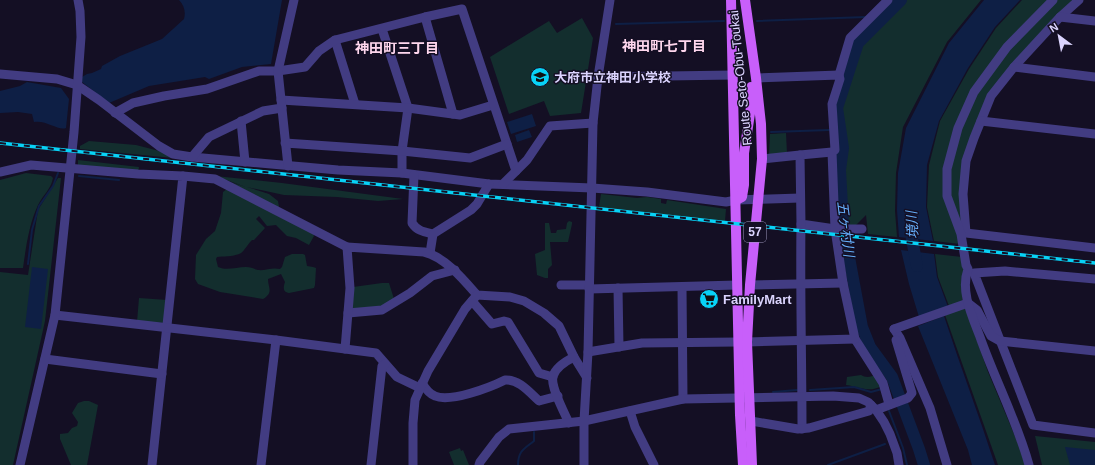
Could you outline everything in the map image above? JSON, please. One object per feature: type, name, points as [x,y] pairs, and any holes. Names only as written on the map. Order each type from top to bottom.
[{"type":"main road","name":"Route Seto-Obu-Toukai","points":[[731,0],[734,75],[737,285],[742,342],[744,398],[743,465]]},
{"type":"main road","name":"Route Seto-Obu-Toukai","points":[[742,342],[750,285],[762,159],[761,124],[745,0]]},
{"type":"main road","name":"57","points":[[736,200],[742,196],[744,184],[744,153],[751,107],[749,63],[751,46]]},
{"type":"main road","name":"Route Seto-Obu-Toukai","points":[[744,398],[751,421],[752,465]]},
{"type":"street","points":[[20,465],[55,315],[71,168],[81,37],[78,0]]},
{"type":"street","points":[[288,166],[278,71],[294,0]]},
{"type":"street","points":[[584,465],[593,123],[598,77],[610,0]]},
{"type":"street","points":[[888,0],[850,38],[832,104],[835,150],[832,152],[836,229],[843,283],[855,339],[883,383],[890,404]]},
{"type":"street","points":[[964,234],[947,196],[947,169],[958,128],[974,92],[1007,47],[1053,0]]},
{"type":"street","points":[[1079,0],[1060,17],[1014,67],[991,96],[966,162],[964,234],[966,265],[971,271],[1033,425],[1095,433]]},
{"type":"street","points":[[115,113],[133,103],[207,89],[259,71],[278,71],[305,67],[319,51],[335,40],[425,17],[461,4],[493,105],[516,171]]},
{"type":"street","points":[[425,17],[452,114]]},
{"type":"street","points":[[1060,17],[1095,20]]},
{"type":"street","points":[[382,29],[408,108],[402,152],[402,173]]},
{"type":"street","points":[[335,40],[355,104]]},
{"type":"street","points":[[1014,67],[1095,77]]},
{"type":"street","points":[[0,74],[58,79],[77,86],[159,146],[173,154],[192,157],[288,166],[402,173],[489,184],[592,188],[647,192],[726,202],[736,200],[800,198]]},
{"type":"street","points":[[598,77],[734,75]]},
{"type":"street","points":[[756,78],[839,75]]},
{"type":"street","points":[[192,157],[209,137],[263,110],[281,104],[355,104],[408,108],[460,115],[493,105]]},
{"type":"street","points":[[241,121],[246,162]]},
{"type":"street","points":[[981,121],[1095,134]]},
{"type":"street","points":[[503,184],[527,160],[550,126],[593,123]]},
{"type":"street","points":[[285,144],[470,158],[507,144]]},
{"type":"street","points":[[762,159],[832,152]]},
{"type":"street","points":[[800,155],[802,429]]},
{"type":"street","points":[[0,172],[31,165],[215,179],[347,247],[430,253],[455,270],[492,324],[504,321],[508,322],[539,373],[553,377]]},
{"type":"street","points":[[414,175],[412,223],[420,230],[434,234]]},
{"type":"street","points":[[152,465],[183,176]]},
{"type":"street","points":[[430,253],[434,234],[471,210],[477,204],[489,184]]},
{"type":"street","points":[[801,224],[836,229],[862,229]]},
{"type":"street","points":[[964,234],[1095,248]]},
{"type":"street","points":[[345,349],[350,288],[347,247]]},
{"type":"street","points":[[348,312],[382,310],[410,293],[432,276],[455,270]]},
{"type":"street","points":[[1029,465],[1024,447],[987,358],[968,302],[965,276],[971,271],[1006,271],[1095,279]]},
{"type":"street","points":[[750,285],[843,283]]},
{"type":"street","points":[[561,286],[618,288],[737,285]]},
{"type":"street","points":[[682,286],[683,399]]},
{"type":"street","points":[[618,288],[620,347]]},
{"type":"street","points":[[413,465],[413,422],[415,400],[421,385],[465,309],[474,298],[510,297],[524,301],[544,313],[559,326],[574,357],[587,378]]},
{"type":"street","points":[[894,329],[968,302]]},
{"type":"street","points":[[968,302],[977,310],[991,336],[1000,341],[1095,351]]},
{"type":"street","points":[[55,315],[376,353],[397,377],[421,385],[436,397],[443,398],[476,392],[505,380],[518,383],[539,401],[558,396]]},
{"type":"street","points":[[751,421],[802,429],[809,428],[908,398],[912,393],[896,344],[894,329]]},
{"type":"street","points":[[894,329],[900,338],[930,408],[947,465]]},
{"type":"street","points":[[588,352],[642,343],[855,339]]},
{"type":"street","points":[[261,465],[276,340]]},
{"type":"street","points":[[569,423],[553,384],[553,375],[562,364],[574,357]]},
{"type":"street","points":[[45,359],[162,374]]},
{"type":"street","points":[[371,465],[382,366],[385,364]]},
{"type":"street","points":[[479,465],[500,437],[510,429],[584,421],[683,399],[833,396],[859,398],[874,408],[890,434],[897,453],[899,465]]},
{"type":"street","points":[[630,411],[635,427],[654,465]]},
{"type":"green space","points":[[905,0],[981,0],[947,42],[903,127],[896,173],[895,211],[897,237],[868,234],[866,215],[854,227],[849,227],[842,170],[846,148],[840,108],[861,45]]},
{"type":"green space","points":[[1022,0],[1074,0],[990,95],[964,160],[962,228],[960,244],[934,241],[927,207],[929,165],[940,121],[969,69],[996,28]]},
{"type":"green space","points":[[582,18],[593,38],[581,113],[550,116],[544,101],[509,114],[490,57],[549,21],[557,33]]},
{"type":"green space","points":[[786,133],[787,154],[769,155],[770,134]]},
{"type":"green space","points":[[89,141],[136,145],[194,160],[80,149],[80,146]]},
{"type":"green space","points":[[78,160],[139,167],[138,173],[78,166]]},
{"type":"green space","points":[[26,173],[51,176],[53,178],[49,189],[38,205],[32,220],[23,268],[0,268],[0,180]]},
{"type":"green space","points":[[196,174],[282,183],[403,199],[378,201],[337,197],[284,195],[247,187],[269,194],[278,201],[279,207],[276,208],[230,182],[246,187],[218,177]]},
{"type":"green space","points":[[58,178],[61,178],[45,321],[13,465],[0,465],[0,272],[28,275],[38,210]]},
{"type":"green space","points":[[227,189],[313,233],[314,236],[309,245],[296,238],[287,236],[276,225],[267,226],[259,216],[256,219],[265,228],[239,254],[217,257],[218,267],[228,269],[248,267],[258,270],[274,268],[280,269],[285,257],[292,254],[303,254],[305,255],[307,266],[316,268],[314,288],[289,293],[286,292],[284,289],[285,282],[281,274],[268,279],[270,290],[263,299],[220,292],[198,284],[195,279],[196,255],[206,239],[215,231],[221,213],[223,192]]},
{"type":"green space","points":[[601,194],[637,198],[647,197],[661,199],[661,203],[666,204],[667,200],[726,209],[725,221],[599,207]]},
{"type":"green space","points":[[569,221],[572,222],[572,224],[568,242],[550,242],[552,265],[548,269],[548,278],[537,275],[535,254],[545,250],[545,223],[549,223],[551,233],[556,233],[557,230],[566,229]]},
{"type":"green space","points":[[935,254],[962,257],[965,288],[962,295],[963,302],[949,306],[938,277]]},
{"type":"green space","points":[[389,283],[394,299],[379,309],[351,309],[353,287]]},
{"type":"green space","points":[[139,298],[167,300],[165,323],[137,322]]},
{"type":"green space","points":[[965,307],[988,372],[1019,446],[1025,465],[998,465],[945,315]]},
{"type":"green space","points":[[861,375],[868,377],[875,375],[882,386],[873,389],[864,389],[846,385],[847,377]]},
{"type":"green space","points":[[89,401],[98,405],[87,465],[71,465],[60,439],[60,434],[68,433],[72,428],[77,426],[78,422],[72,413],[78,403]]},
{"type":"green space","points":[[1035,436],[1095,442],[1095,465],[1042,465]]},
{"type":"green space","points":[[460,448],[461,451],[463,450],[469,465],[454,465],[449,452]]},
{"type":"water","points":[[179,0],[282,0],[271,64],[242,67],[209,79],[205,77],[149,86],[109,103],[82,82],[82,77],[101,69],[102,66],[120,56],[162,39],[184,19],[184,9]]},
{"type":"water","points":[[984,0],[1020,0],[995,27],[968,68],[939,121],[927,165],[926,207],[933,241],[899,237],[897,210],[898,173],[906,128],[949,43]]},
{"type":"water","points":[[27,82],[61,88],[69,99],[66,128],[63,129],[34,122],[32,114],[18,112],[0,113],[0,91],[20,86]]},
{"type":"water","points":[[532,114],[536,126],[511,134],[507,122]]},
{"type":"water","points":[[529,130],[532,137],[517,142],[515,135]]},
{"type":"water","points":[[901,250],[934,254],[937,277],[948,307],[919,317]]},
{"type":"water","points":[[32,267],[48,269],[41,329],[25,327]]},
{"type":"water","points":[[944,316],[995,465],[972,465],[968,450],[918,326]]},
{"type":"water","points":[[1065,447],[1095,450],[1095,465],[1070,465]]},
{"type":"waterway","name":"五ヶ村川","points":[[901,0],[858,43],[837,108],[843,148],[840,170],[843,225],[862,327],[870,347],[892,377],[924,465]]},
{"type":"waterway","points":[[757,21],[866,17]]},
{"type":"waterway","points":[[616,24],[724,21]]},
{"type":"waterway","name":"五ヶ村川","points":[[872,22],[875,26]]},
{"type":"waterway","points":[[771,132],[829,130]]},
{"type":"waterway","points":[[28,264],[32,230],[39,206],[53,186],[58,173]]},
{"type":"waterway","points":[[79,176],[119,180]]},
{"type":"waterway","name":"境川","points":[[911,223],[911,234],[917,266]]},
{"type":"waterway","points":[[810,390],[854,387],[871,392],[882,389]]},
{"type":"waterway","points":[[773,392],[797,390]]},
{"type":"waterway","points":[[889,411],[903,448],[907,465]]},
{"type":"waterway","points":[[518,465],[520,453],[534,441],[534,432]]},
{"type":"waterway","points":[[828,465],[885,444]]},
{"type":"railway","points":[[0,143],[1095,263]]},
{"type":"place","name":"大府市立神田小学校","points":[[540,77]]},
{"type":"place","name":"FamilyMart","points":[[709,299]]},
{"type":"district","name":"神田町七丁目","points":[[664,46]]},
{"type":"district","name":"神田町三丁目","points":[[397,48]]}]
